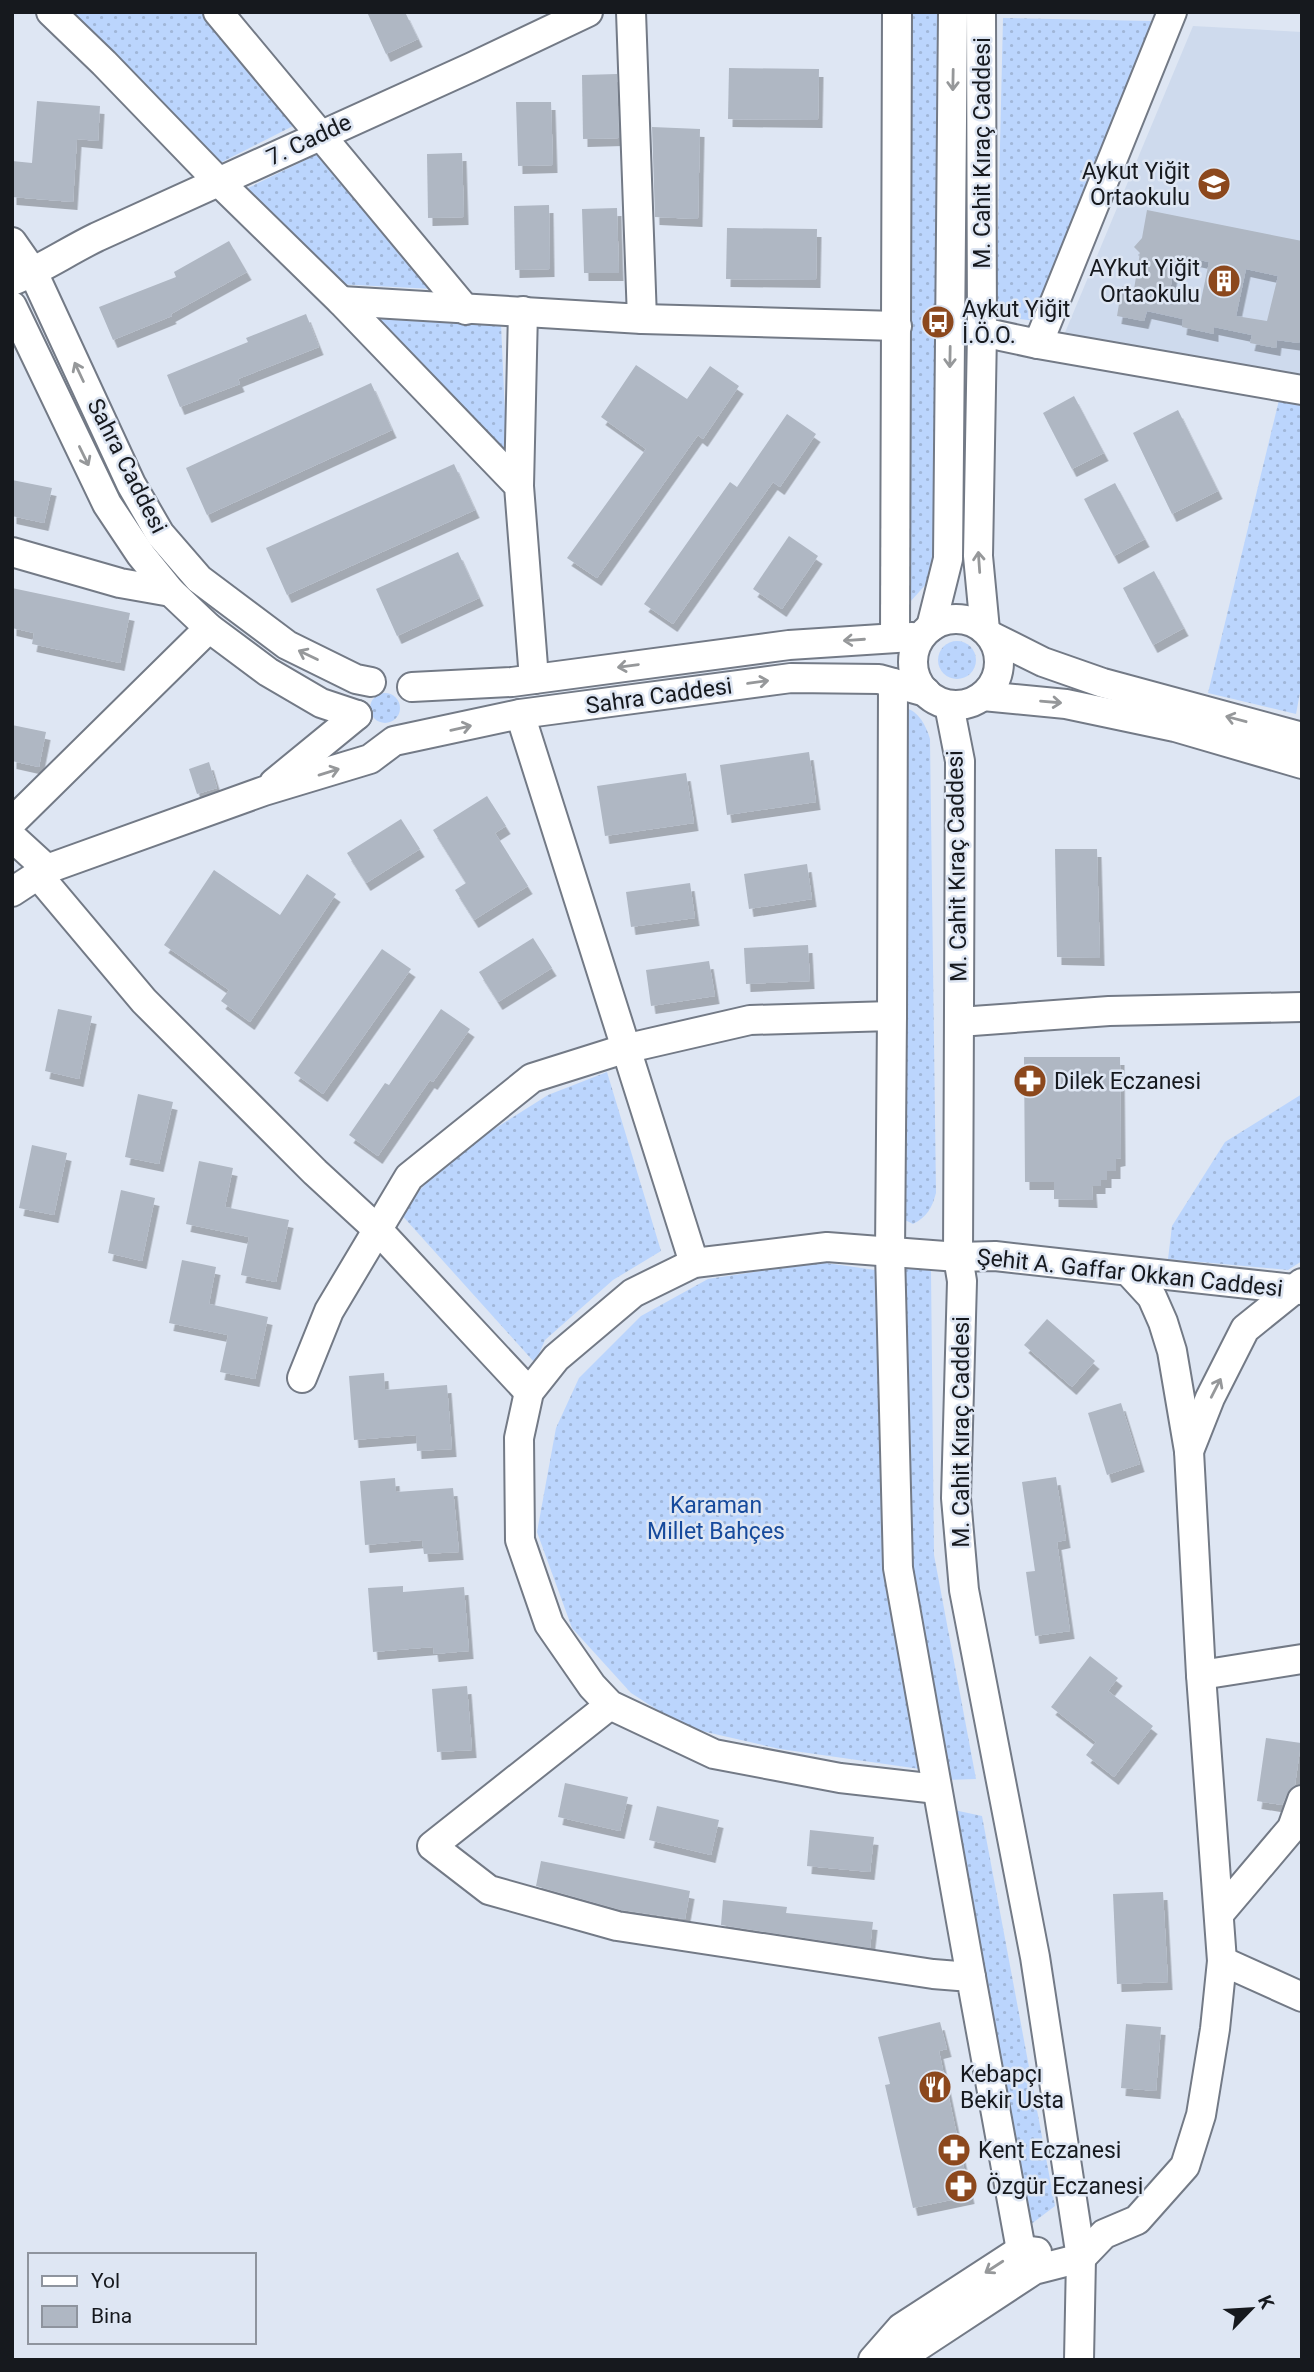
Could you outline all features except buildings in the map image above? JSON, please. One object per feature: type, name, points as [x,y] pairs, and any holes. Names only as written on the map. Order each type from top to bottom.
[{"type":"street","points":[[51,12],[341,301],[519,486]]},
{"type":"street","points":[[218,12],[466,310]]},
{"type":"street","name":"7. Cadde","points":[[23,276],[97,237],[587,12]]},
{"type":"street","points":[[631,12],[642,319]]},
{"type":"street","points":[[897,12],[897,326],[916,633],[914,671],[938,699],[972,702],[992,687],[998,675],[997,648],[988,633]]},
{"type":"street","name":"M. Cahit Kıraç Caddesi","points":[[916,633],[948,558],[953,12]]},
{"type":"street","name":"M. Cahit Kıraç Caddesi","points":[[981,12],[982,332],[978,556],[988,633]]},
{"type":"street","points":[[1038,344],[1172,12]]},
{"type":"street","name":"Sahra Caddesi","points":[[12,242],[23,276],[131,484],[160,534],[199,579],[287,645],[356,679],[371,681],[392,677],[403,680],[412,687],[534,679],[789,645],[916,633]]},
{"type":"street","points":[[341,301],[642,319],[897,326]]},
{"type":"street","name":"Sahra Caddesi","points":[[12,306],[107,504],[141,555],[171,592],[209,628],[268,672],[321,703],[357,715],[366,732],[384,741],[451,731],[520,714],[791,678],[879,678],[938,699]]},
{"type":"street","points":[[523,311],[519,486],[534,679]]},
{"type":"street","points":[[982,332],[1302,390]]},
{"type":"street","points":[[12,552],[120,583],[171,592]]},
{"type":"street","points":[[916,633],[943,621],[969,621],[1043,662],[1103,683],[1302,737]]},
{"type":"street","points":[[12,822],[209,628]]},
{"type":"street","points":[[264,791],[357,715],[359,696],[371,681]]},
{"type":"street","points":[[893,683],[890,1252],[898,1568],[1021,2250]]},
{"type":"street","points":[[28,876],[264,791],[370,760],[394,741],[411,732],[420,715],[420,704],[412,687]]},
{"type":"street","points":[[983,696],[1066,704],[1175,727],[1302,764]]},
{"type":"street","name":"M. Cahit Kıraç Caddesi","points":[[938,699],[960,761],[958,1257],[962,1281],[956,1498],[964,1590],[1035,1957],[1081,2258],[1079,2360]]},
{"type":"street","points":[[520,714],[694,1263]]},
{"type":"street","points":[[12,837],[28,876],[144,1001],[315,1172],[378,1230],[528,1392],[519,1438],[520,1540],[549,1624],[592,1686],[610,1705],[714,1754],[840,1778],[937,1790]]},
{"type":"street","points":[[959,1022],[1109,1011],[1302,1007]]},
{"type":"street","points":[[302,1378],[329,1311],[409,1177],[532,1078],[624,1049],[750,1020],[892,1016]]},
{"type":"street","name":"Şehit A. Gaffar Okkan Caddesi","points":[[528,1392],[556,1357],[633,1293],[694,1263],[827,1247],[958,1257],[995,1256],[1129,1272],[1299,1287]]},
{"type":"street","points":[[906,2360],[917,2347],[1034,2270],[1081,2258],[1104,2234],[1136,2220],[1185,2166],[1203,2103],[1222,1961],[1201,1675],[1189,1451],[1172,1350],[1163,1322],[1152,1297],[1129,1272]]},
{"type":"street","points":[[1189,1451],[1210,1398],[1245,1329],[1299,1287]]},
{"type":"street","points":[[1201,1675],[1302,1659]]},
{"type":"street","points":[[610,1705],[432,1846],[489,1890],[617,1926],[933,1974],[971,1977]]},
{"type":"street","points":[[1220,1913],[1292,1828],[1302,1800]]},
{"type":"street","points":[[1222,1961],[1302,1997]]},
{"type":"street","points":[[873,2360],[901,2329],[1021,2250],[1081,2258]]},
{"type":"shaded area","name":"Aykut Yiğit Ortaokulu","points":[[1193,26],[1302,32],[1302,375],[1064,335]]},
{"type":"green space","points":[[58,12],[200,12],[297,124],[214,166]]},
{"type":"green space","points":[[903,12],[940,12],[935,544],[928,582],[901,612]]},
{"type":"green space","points":[[1003,18],[1152,21],[1036,321],[996,316]]},
{"type":"green space","points":[[326,150],[434,289],[336,284],[246,189]]},
{"type":"green space","points":[[372,317],[501,324],[507,460]]},
{"type":"green space","points":[[1279,400],[1302,405],[1302,682],[1296,714],[1208,693]]},
{"type":"green space","points":[[957,641],[970,647],[976,660],[970,673],[957,679],[944,673],[938,660],[944,647]]},
{"type":"green space","points":[[385,693],[396,697],[400,708],[396,719],[385,723],[374,719],[370,708],[374,697]]},
{"type":"green space","points":[[905,708],[918,716],[930,739],[936,1193],[928,1212],[913,1224],[903,1219]]},
{"type":"green space","points":[[607,1072],[661,1251],[613,1280],[545,1340],[535,1363],[399,1212],[453,1155],[548,1095]]},
{"type":"green space","points":[[1302,1094],[1302,1261],[1288,1270],[1168,1259],[1172,1226],[1225,1142]]},
{"type":"green space","name":"Karaman Millet Bahçes","points":[[819,1262],[882,1271],[920,1769],[780,1749],[684,1727],[631,1693],[572,1628],[537,1532],[556,1428],[579,1378],[641,1316],[708,1279]]},
{"type":"green space","points":[[904,1264],[931,1271],[934,1555],[976,1779],[947,1780],[906,1563]]},
{"type":"green space","points":[[954,1810],[982,1816],[1055,2206],[1026,2228]]},
{"type":"place","name":"Aykut Yiğit Ortaokulu","points":[[1214,184]]},
{"type":"place","name":"AYkut Yiğit Ortaokulu","points":[[1224,281]]},
{"type":"place","name":"Aykut Yiğit İ.Ö.O.","points":[[938,322]]},
{"type":"place","name":"Dilek Eczanesi","points":[[1030,1081]]},
{"type":"place","name":"Kebapçı Bekir Usta","points":[[935,2087]]},
{"type":"place","name":"Kent Eczanesi","points":[[954,2150]]},
{"type":"place","name":"Özgür Eczanesi","points":[[961,2186]]}]
